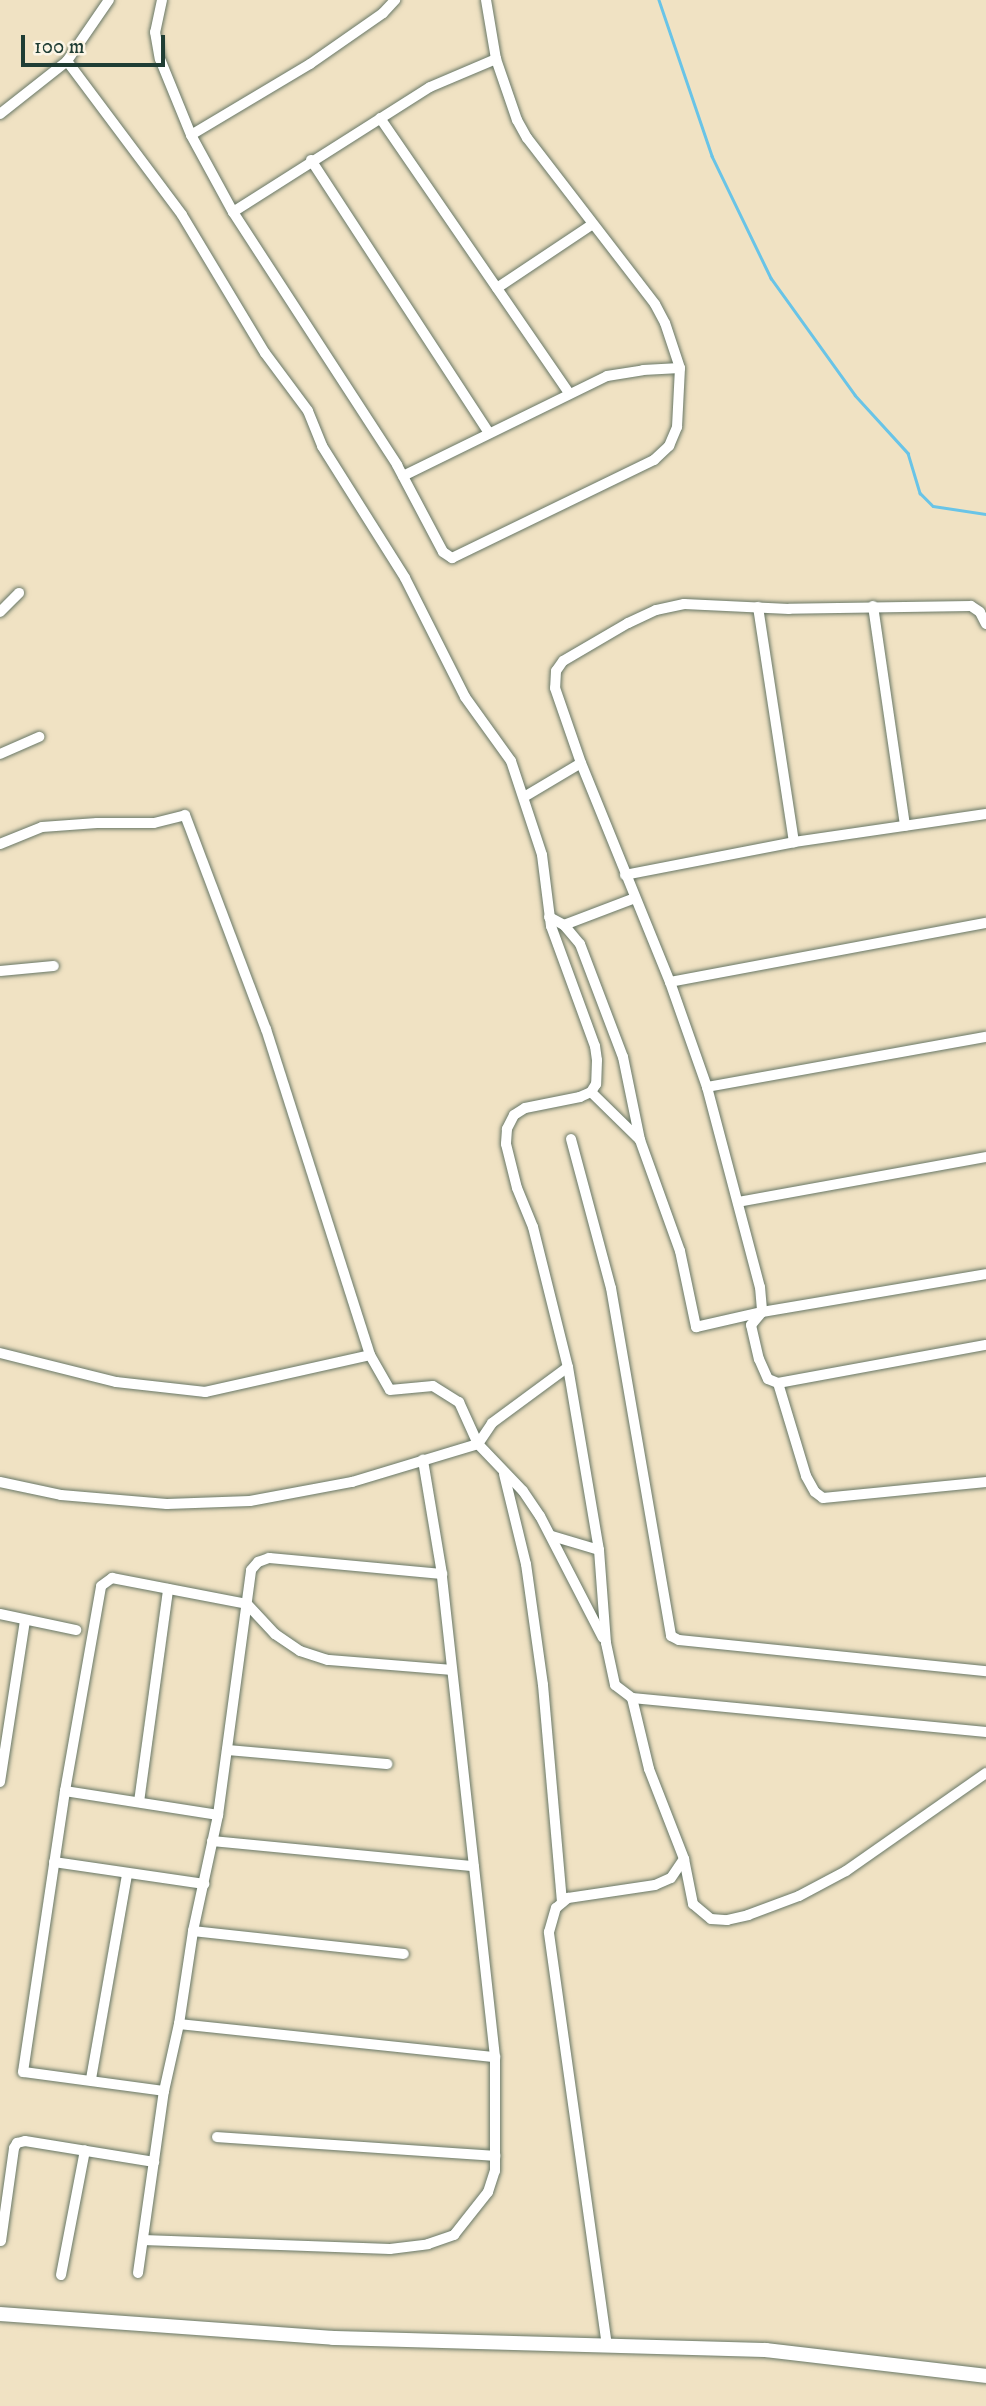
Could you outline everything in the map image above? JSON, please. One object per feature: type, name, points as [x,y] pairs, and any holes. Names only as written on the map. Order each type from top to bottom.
[{"type":"main road","points":[[0,2314],[333,2338],[766,2350],[986,2376]]},
{"type":"street","points":[[0,114],[67,61],[109,0]]},
{"type":"street","points":[[162,0],[155,32],[160,58],[191,135],[233,212],[403,475],[443,552],[452,558],[463,555],[654,460],[669,446],[677,427],[680,368],[666,323],[655,304],[527,138],[517,120],[496,59],[486,0]]},
{"type":"street","points":[[191,135],[310,64],[383,13],[395,0]]},
{"type":"street","points":[[233,212],[311,160],[430,88],[496,59]]},
{"type":"street","points":[[67,61],[182,215],[258,343],[308,411],[322,446],[416,598],[465,697],[512,761],[545,872],[549,917],[595,1046],[597,1073],[591,1092],[580,1097],[525,1108],[514,1115],[507,1129],[509,1155],[517,1188],[533,1227],[568,1367],[599,1550],[606,1643],[615,1685],[632,1699],[986,1732]]},
{"type":"street","points":[[380,118],[569,393]]},
{"type":"street","points":[[311,160],[489,433]]},
{"type":"street","points":[[497,288],[593,224]]},
{"type":"street","points":[[403,475],[607,376],[680,368]]},
{"type":"street","points":[[0,612],[19,593]]},
{"type":"street","points":[[986,624],[980,612],[971,606],[789,609],[684,604],[656,610],[563,661],[556,671],[555,688],[581,763],[670,982],[706,1087],[760,1287],[762,1312],[751,1325],[768,1379],[778,1382],[986,1345]]},
{"type":"street","points":[[873,606],[905,826]]},
{"type":"street","points":[[758,607],[794,842]]},
{"type":"street","points":[[0,754],[38,737]]},
{"type":"street","points":[[524,797],[581,763]]},
{"type":"street","points":[[625,875],[794,842],[986,814]]},
{"type":"street","points":[[0,844],[42,827],[97,822],[154,823],[185,815],[266,1029],[370,1355],[390,1390],[433,1386],[459,1402],[478,1444],[523,1491],[552,1536],[606,1643]]},
{"type":"street","points":[[565,925],[635,898]]},
{"type":"street","points":[[549,917],[565,925],[580,944],[623,1057],[640,1140],[680,1251],[696,1327],[762,1312],[986,1274]]},
{"type":"street","points":[[670,982],[986,923]]},
{"type":"street","points":[[0,971],[54,966]]},
{"type":"street","points":[[706,1087],[986,1037]]},
{"type":"street","points":[[591,1092],[640,1140]]},
{"type":"street","points":[[571,1139],[611,1288],[671,1636],[679,1640],[986,1671]]},
{"type":"street","points":[[738,1202],[986,1157]]},
{"type":"street","points":[[0,1353],[116,1382],[205,1392],[370,1355]]},
{"type":"street","points":[[0,1482],[94,1499],[209,1504],[250,1502],[352,1482],[478,1444],[492,1423],[568,1367]]},
{"type":"street","points":[[778,1382],[806,1476],[815,1492],[824,1498],[986,1482]]},
{"type":"street","points":[[143,2240],[390,2249],[428,2244],[454,2235],[488,2192],[495,2171],[495,2057],[442,1574],[423,1460]]},
{"type":"street","points":[[503,1471],[526,1564],[543,1685],[562,1902]]},
{"type":"street","points":[[552,1536],[599,1550]]},
{"type":"street","points":[[138,2273],[164,2091],[180,2024],[193,1931],[218,1815],[251,1570],[258,1562],[269,1558],[442,1574]]},
{"type":"street","points":[[164,2091],[23,2072],[65,1791],[102,1586],[112,1578],[247,1604],[262,1622],[300,1651],[328,1660],[451,1670]]},
{"type":"street","points":[[139,1802],[169,1589]]},
{"type":"street","points":[[0,1614],[76,1630]]},
{"type":"street","points":[[0,1782],[25,1620]]},
{"type":"street","points":[[632,1699],[649,1769],[684,1859],[694,1904],[711,1919],[748,1915],[799,1896],[846,1871],[986,1773]]},
{"type":"street","points":[[227,1750],[387,1764]]},
{"type":"street","points":[[65,1791],[218,1815]]},
{"type":"street","points":[[212,1841],[474,1866]]},
{"type":"street","points":[[607,2346],[549,1933],[553,1917],[562,1902],[578,1895],[655,1885],[680,1871],[684,1859]]},
{"type":"street","points":[[54,1862],[127,1875],[204,1884]]},
{"type":"street","points":[[91,2080],[127,1875]]},
{"type":"street","points":[[193,1931],[404,1954]]},
{"type":"street","points":[[180,2024],[495,2057]]},
{"type":"street","points":[[217,2137],[495,2156]]},
{"type":"street","points":[[1,2241],[17,2143],[24,2141],[154,2162]]},
{"type":"street","points":[[61,2275],[85,2150]]},
{"type":"waterway","points":[[659,0],[712,156],[771,278],[855,395],[908,453],[920,493],[933,506],[986,514]]}]
